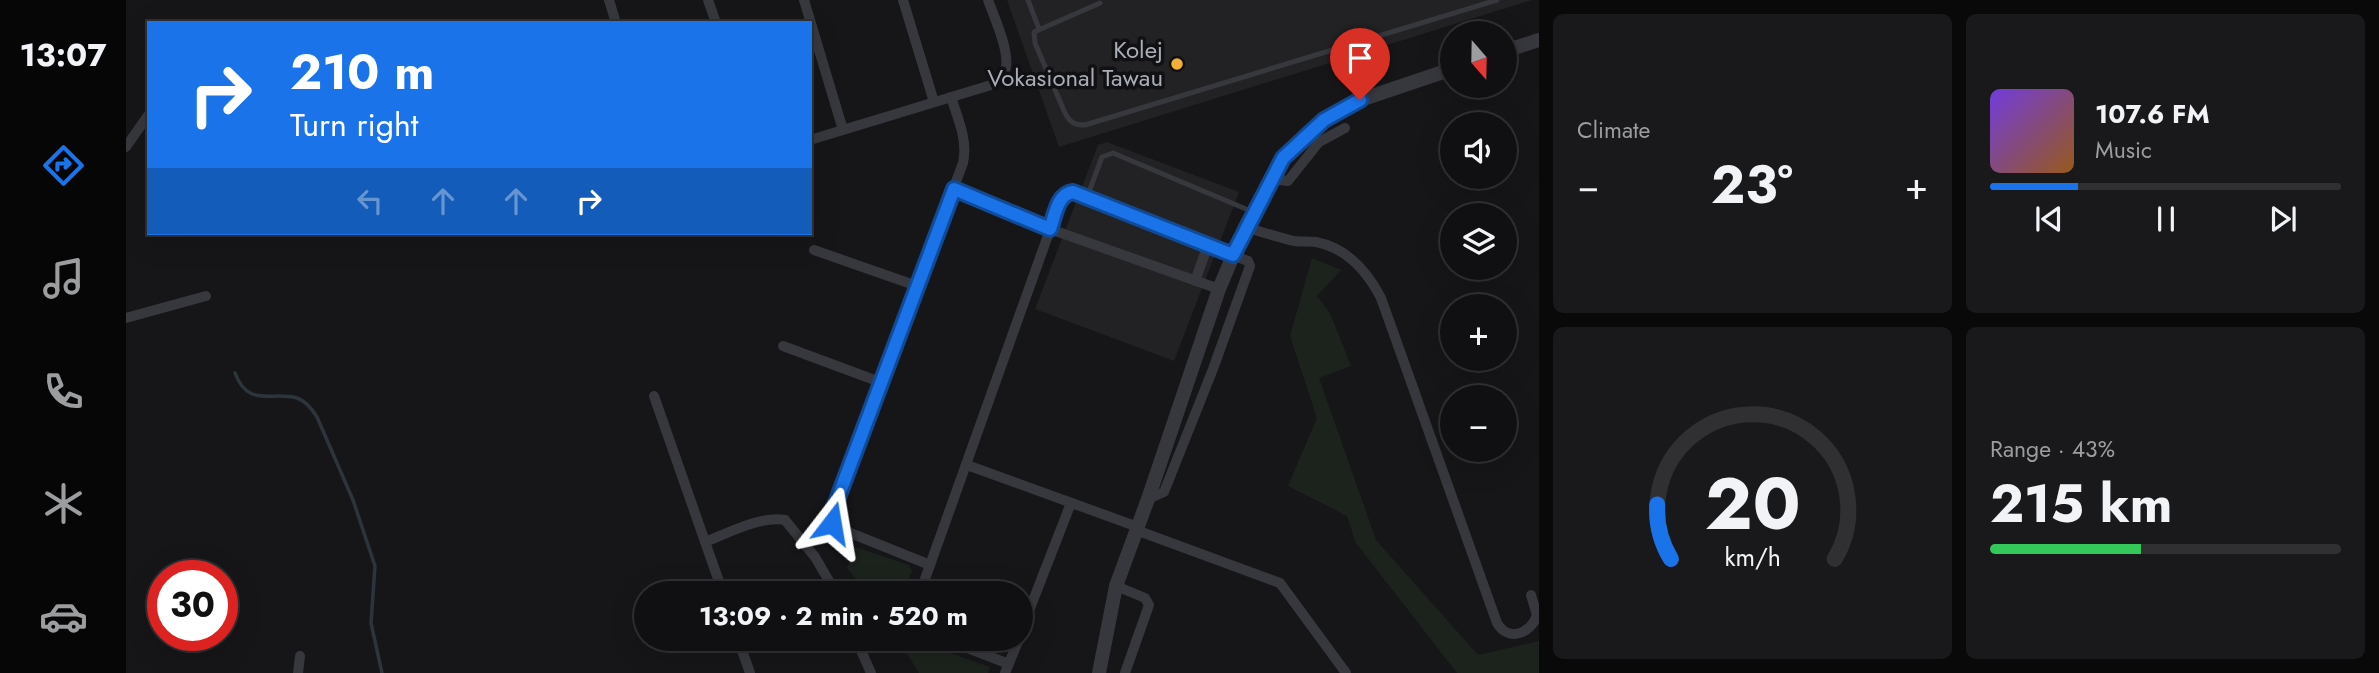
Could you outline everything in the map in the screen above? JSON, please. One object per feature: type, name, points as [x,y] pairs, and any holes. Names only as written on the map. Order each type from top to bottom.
[{"type":"street","points":[[609,0],[615,21]]},
{"type":"street","points":[[708,0],[715,21]]},
{"type":"street","points":[[804,0],[810,21]]},
{"type":"street","points":[[903,0],[934,102]]},
{"type":"street","points":[[812,140],[991,85],[1003,76],[1007,66],[1006,53],[988,0]]},
{"type":"street","points":[[812,27],[843,130]]},
{"type":"street","points":[[1517,47],[1539,40]]},
{"type":"street","points":[[1098,673],[1116,586],[1219,289],[1245,227],[1271,179],[1283,158],[1308,132],[1341,109],[1440,73]]},
{"type":"street","points":[[930,565],[838,528],[832,523],[831,516],[963,163],[965,148],[951,97]]},
{"type":"street","points":[[126,147],[147,117]]},
{"type":"street","points":[[1271,179],[1288,181],[1319,142],[1345,128]]},
{"type":"street","points":[[954,189],[1050,229],[1219,289]]},
{"type":"street","points":[[924,581],[1050,229],[1064,195],[1073,192],[1248,261],[1248,272],[1213,369],[1164,492],[1148,499]]},
{"type":"street","points":[[1245,227],[1296,241],[1317,242],[1352,258],[1363,269],[1381,298],[1501,630],[1520,634],[1530,629],[1537,615],[1531,595]]},
{"type":"street","points":[[1195,281],[1208,245]]},
{"type":"street","points":[[814,250],[917,286]]},
{"type":"street","points":[[126,318],[206,296]]},
{"type":"street","points":[[783,346],[880,382]]},
{"type":"street","points":[[654,396],[719,581]]},
{"type":"street","points":[[967,465],[1280,583],[1285,586],[1346,673]]},
{"type":"street","points":[[1033,601],[1071,503]]},
{"type":"street","points":[[705,542],[764,520],[785,520],[815,557],[829,581]]},
{"type":"street","points":[[1116,586],[1145,598],[1149,605],[1125,673]]},
{"type":"street","points":[[742,651],[750,673]]},
{"type":"street","points":[[861,651],[871,673]]},
{"type":"street","points":[[969,651],[1007,669],[1014,651]]},
{"type":"street","points":[[298,673],[300,656]]},
{"type":"lane","points":[[1028,0],[1039,29]]},
{"type":"lane","points":[[1100,3],[1034,32],[1035,43],[1068,120],[1075,125],[1085,125],[1497,0]]},
{"type":"lane","points":[[1087,197],[1102,157],[1113,153],[1253,212]]},
{"type":"shaded area","name":"Kolej Vokasional Tawau","points":[[1007,0],[1532,0],[1464,21],[1440,21],[1440,29],[1059,147]]},
{"type":"shaded area","points":[[1107,142],[1239,192],[1174,361],[1035,309],[1098,145]]},
{"type":"shaded area","points":[[1312,258],[1341,270],[1317,296],[1330,313],[1351,366],[1319,378],[1376,540],[1478,655],[1539,641],[1539,673],[1457,673],[1356,543],[1347,516],[1288,486],[1317,418],[1290,336]]},
{"type":"shaded area","points":[[855,547],[909,565],[912,571],[908,581],[857,581],[847,568]]},
{"type":"shaded area","points":[[905,651],[945,651],[990,667],[988,673],[919,673]]},
{"type":"waterway","points":[[235,373],[247,391],[261,396],[297,398],[317,417],[353,500],[375,566],[371,623],[382,673]]},
{"type":"place","name":"Kolej Vokasional Tawau","points":[[1177,64]]},
{"type":"route","points":[[832,523],[831,516],[954,189],[1050,229],[1061,199],[1068,192],[1073,192],[1233,255],[1283,158],[1308,132],[1341,109],[1360,100]]}]
